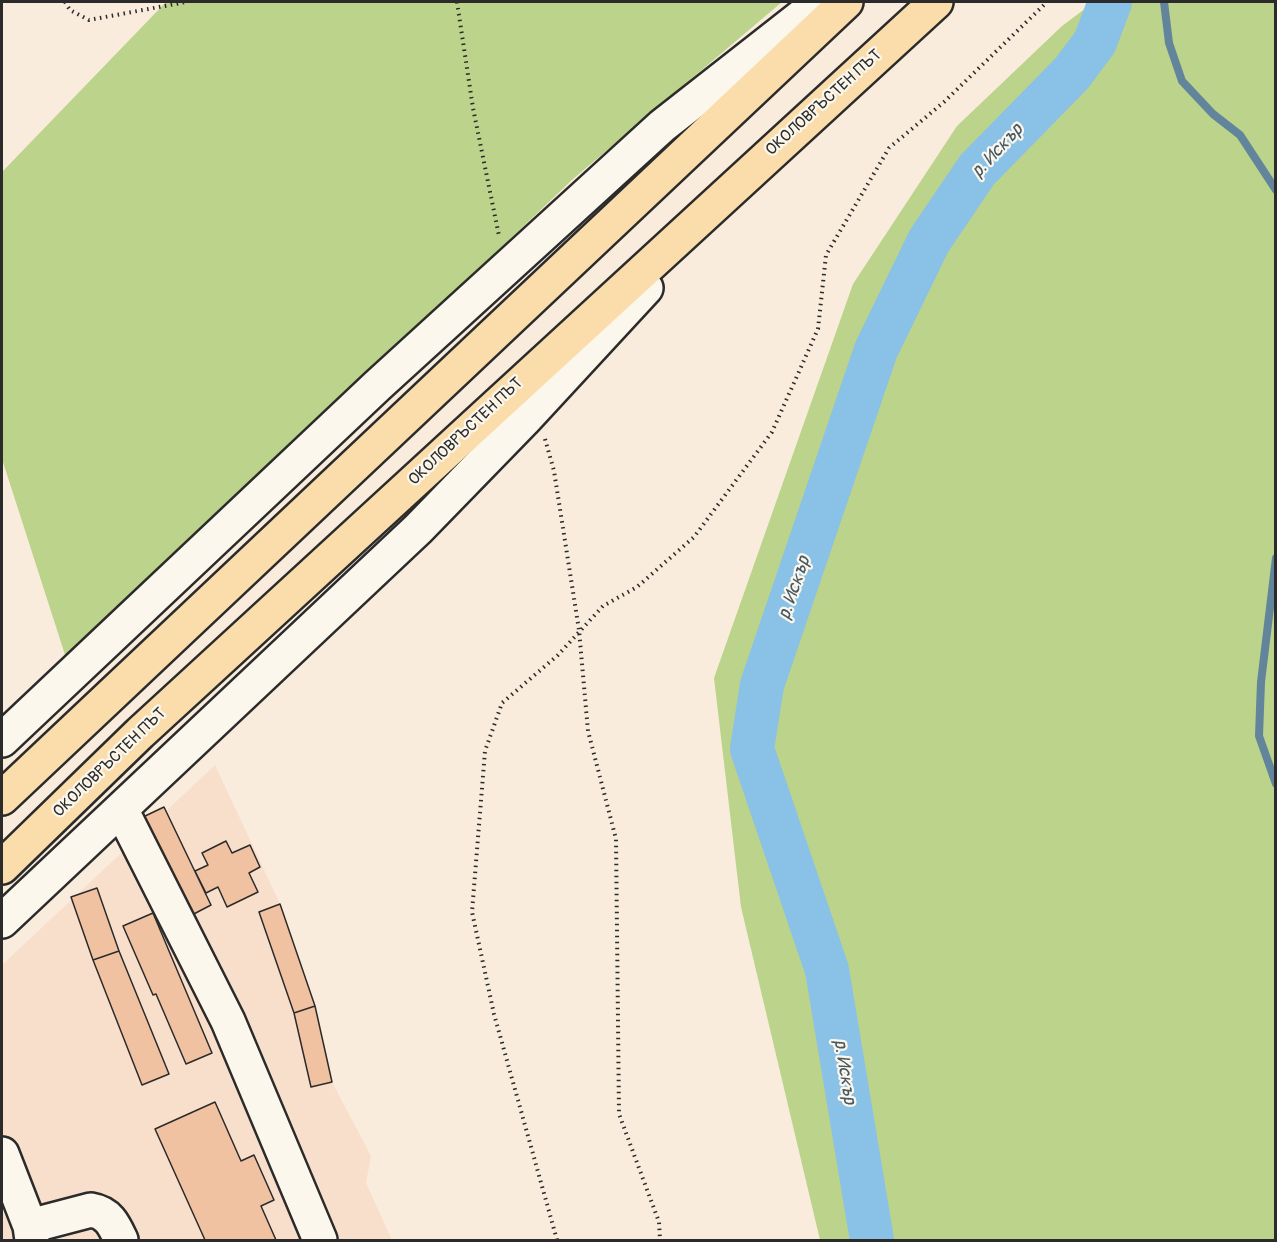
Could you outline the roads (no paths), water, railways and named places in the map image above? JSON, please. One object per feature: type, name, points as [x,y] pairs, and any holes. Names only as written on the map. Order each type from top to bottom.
[{"type":"highway","points":[[2,798],[846,2]]},
{"type":"highway","name":"ОКОЛОВРЪСТЕН ПЪТ","points":[[2,867],[140,733],[936,2]]},
{"type":"street","points":[[2,740],[505,269],[662,126],[820,2]]},
{"type":"street","points":[[2,921],[418,529],[536,407],[616,317],[903,32]]},
{"type":"street","points":[[121,810],[228,1021],[320,1240]]},
{"type":"street","points":[[2,1154],[31,1233],[92,1210],[101,1212],[111,1220],[121,1240]]},
{"type":"waterway","points":[[1092,2],[1091,17],[1095,42]]},
{"type":"waterway","name":"р. Искър","points":[[872,1240],[827,970],[752,749],[762,685],[876,350],[929,241],[977,170],[1072,73],[1095,42],[1110,2]]},
{"type":"waterway","name":"р. Искър","points":[[1164,2],[1169,43],[1182,81],[1213,114],[1240,135],[1276,190]]},
{"type":"waterway","name":"р. Искър","points":[[1276,558],[1261,682],[1259,736],[1276,784]]}]
